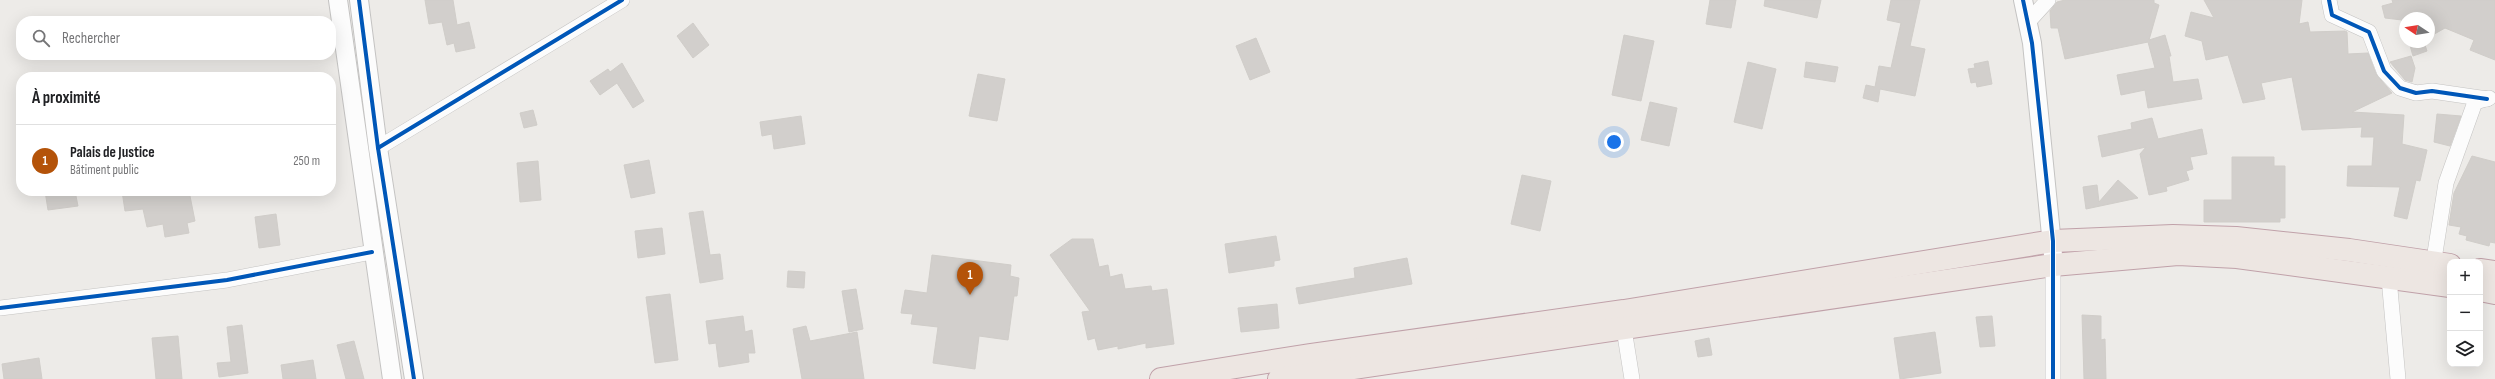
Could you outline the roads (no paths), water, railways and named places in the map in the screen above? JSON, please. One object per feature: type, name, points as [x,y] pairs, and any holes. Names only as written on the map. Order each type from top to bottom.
[{"type":"highway","points":[[1279,379],[1312,364],[1624,311],[2054,241],[2173,236],[2236,238],[2349,250],[2441,274]]},
{"type":"highway","points":[[2346,272],[2349,250]]},
{"type":"highway","points":[[1161,379],[1312,364],[1624,329],[2054,265],[2178,254],[2237,258],[2389,278],[2441,274]]},
{"type":"highway","points":[[2483,270],[2495,272]]},
{"type":"highway","points":[[2483,291],[2495,293]]},
{"type":"street","points":[[338,0],[372,252],[392,379]]},
{"type":"street","points":[[359,0],[378,148],[414,379]]},
{"type":"street","points":[[378,148],[622,0]]},
{"type":"street","points":[[2023,0],[2028,22],[2054,241],[2053,379]]},
{"type":"street","points":[[2028,22],[2048,0]]},
{"type":"street","points":[[2329,0],[2332,15],[2369,32],[2384,71],[2400,88],[2416,93],[2432,91],[2491,97]]},
{"type":"street","points":[[2441,274],[2446,183],[2475,102],[2491,97]]},
{"type":"street","points":[[0,308],[227,280],[372,252]]},
{"type":"street","points":[[2389,278],[2398,379]]},
{"type":"street","points":[[1624,329],[1632,379]]},
{"type":"place","name":"Palais de Justice","points":[[970,295]]}]
